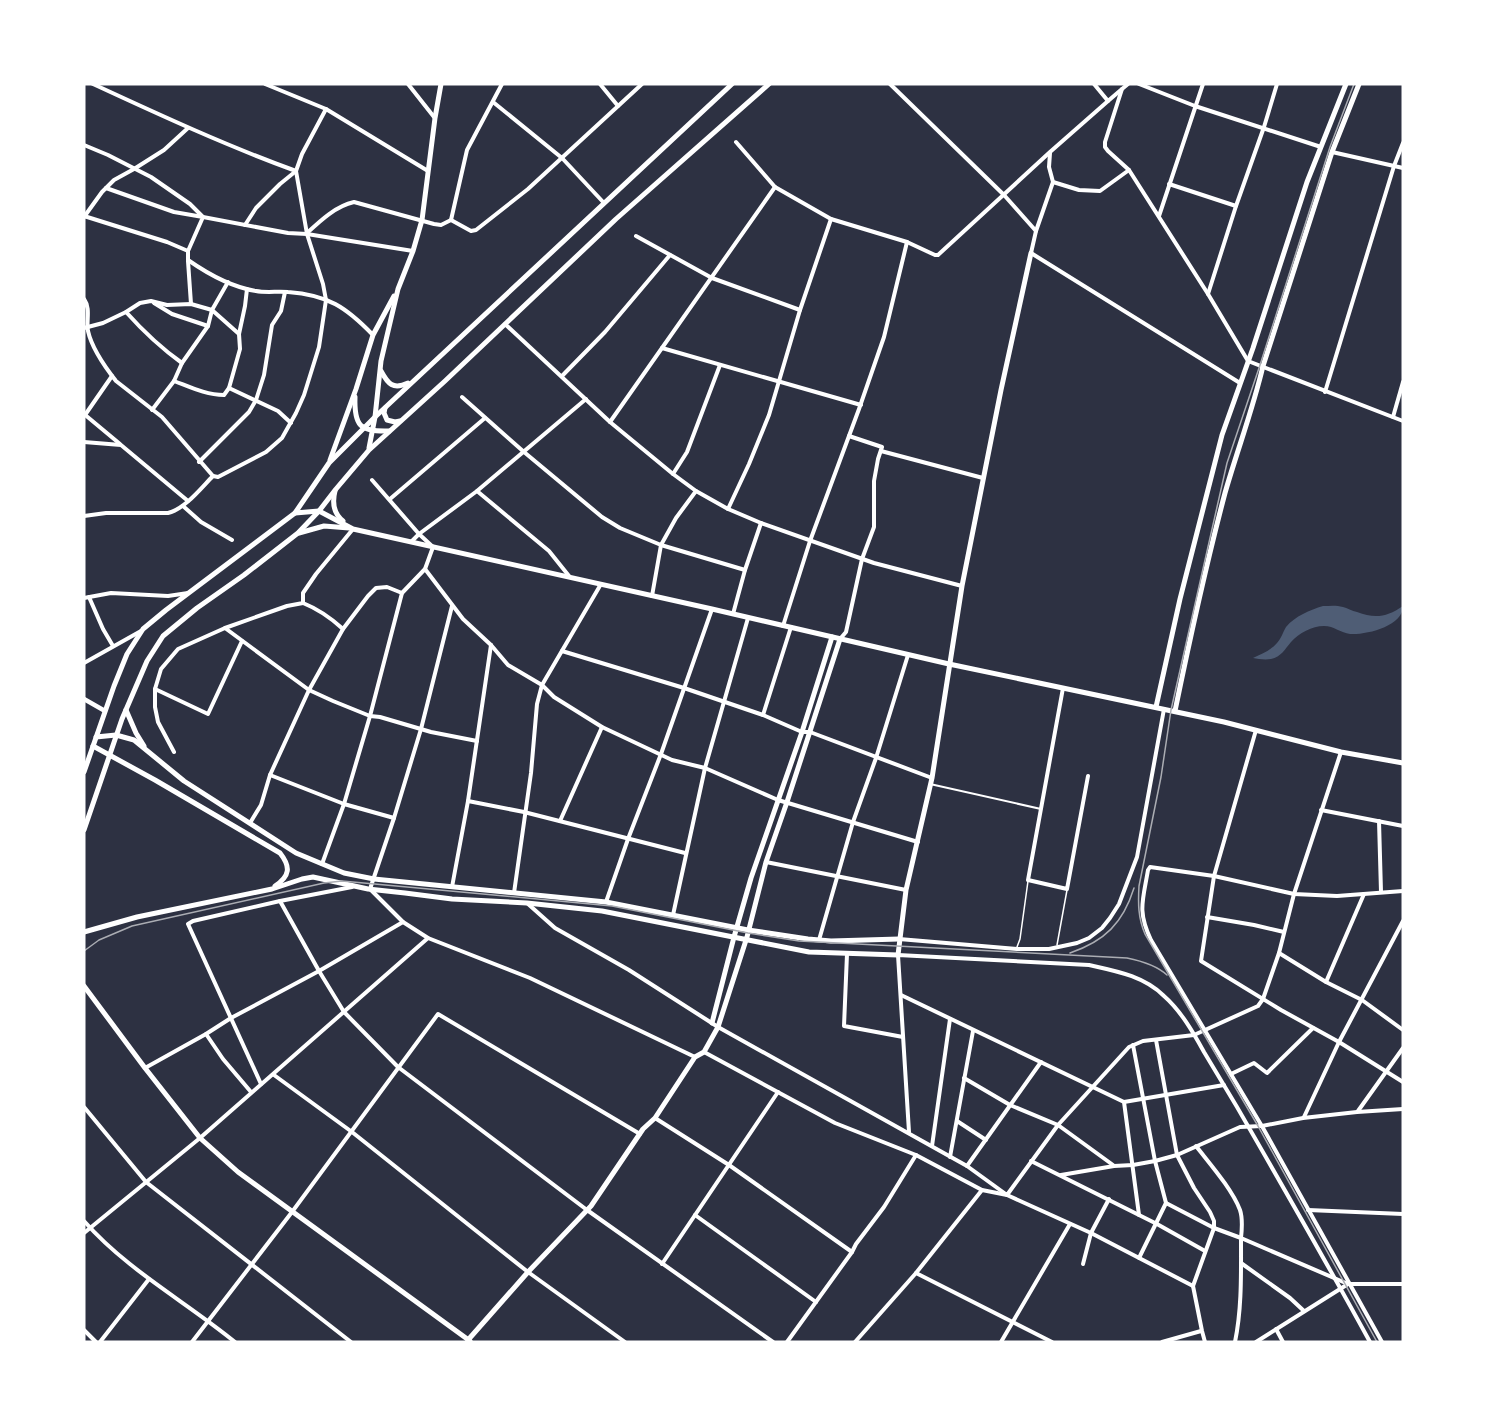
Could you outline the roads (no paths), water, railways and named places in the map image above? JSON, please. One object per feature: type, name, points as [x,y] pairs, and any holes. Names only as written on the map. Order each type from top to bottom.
[{"type":"main road","points":[[329,463],[373,335],[398,289],[413,251],[422,220],[441,84]]},
{"type":"main road","points":[[84,769],[127,654],[143,629],[295,513],[329,463],[375,417],[732,84]]},
{"type":"main road","points":[[84,830],[126,710],[147,661],[163,636],[298,533],[369,450],[616,219],[769,84]]},
{"type":"main road","points":[[1156,707],[1180,600],[1222,435],[1307,182],[1346,84]]},
{"type":"main road","points":[[1174,711],[1226,492],[1257,394],[1263,366],[1332,152],[1359,84]]},
{"type":"main road","points":[[86,933],[137,917],[272,889],[313,877],[370,889],[452,899],[527,903],[602,911],[809,952],[898,955],[906,890],[931,781],[962,586],[1031,253]]},
{"type":"main road","points":[[369,450],[381,361],[398,289]]},
{"type":"main road","points":[[380,370],[392,386],[397,387],[414,379]]},
{"type":"main road","points":[[356,389],[355,414],[357,420],[364,428],[372,432],[389,432]]},
{"type":"main road","points":[[386,407],[384,413],[387,420],[400,421]]},
{"type":"main road","points":[[336,489],[333,498],[335,512],[353,529]]},
{"type":"main road","points":[[295,513],[319,511],[353,529]]},
{"type":"main road","points":[[298,533],[324,526],[353,529],[412,541],[908,655],[1164,708],[1341,752],[1403,762]]},
{"type":"main road","points":[[712,1023],[751,878],[802,732],[832,637]]},
{"type":"main road","points":[[456,1342],[467,1340],[587,1210],[640,1134],[655,1118],[694,1058],[704,1052],[718,1027],[746,940],[766,862],[840,639]]},
{"type":"main road","points":[[126,710],[136,733],[147,750]]},
{"type":"main road","points":[[96,737],[116,735],[134,740],[184,781],[249,824],[296,853],[344,873],[374,879],[606,902],[784,936],[819,940],[899,939]]},
{"type":"main road","points":[[93,746],[280,853],[288,868],[286,876],[272,889]]},
{"type":"main road","points":[[84,986],[200,1138],[238,1172],[467,1340]]},
{"type":"street","points":[[94,84],[188,128],[296,171]]},
{"type":"street","points":[[265,84],[326,109],[429,172]]},
{"type":"street","points":[[408,84],[435,118]]},
{"type":"street","points":[[451,220],[467,150],[502,84]]},
{"type":"street","points":[[600,84],[618,106]]},
{"type":"street","points":[[451,220],[471,231],[476,230],[528,189],[642,84]]},
{"type":"street","points":[[890,84],[1004,195],[1036,231]]},
{"type":"street","points":[[1094,84],[1108,102]]},
{"type":"street","points":[[736,142],[775,187],[831,219],[907,242],[935,255],[940,254],[1128,84]]},
{"type":"street","points":[[1139,84],[1196,106],[1321,147]]},
{"type":"street","points":[[1159,216],[1203,84]]},
{"type":"street","points":[[1208,294],[1277,84]]},
{"type":"street","points":[[1122,89],[1105,147],[1129,170],[1248,361],[1403,421]]},
{"type":"street","points":[[492,102],[561,158],[604,203]]},
{"type":"street","points":[[84,299],[88,315],[86,328],[91,342],[112,376],[162,417],[213,476],[218,477],[266,452],[282,438],[291,423],[304,395],[319,347],[326,300],[307,234],[296,171],[302,154],[326,109]]},
{"type":"street","points":[[188,128],[164,150],[114,180],[84,217],[167,242],[188,251]]},
{"type":"street","points":[[1325,392],[1403,143]]},
{"type":"street","points":[[84,145],[151,177],[190,204],[203,217]]},
{"type":"street","points":[[1332,152],[1403,168]]},
{"type":"street","points":[[1050,153],[1048,167],[1053,182],[1031,253],[1240,383]]},
{"type":"street","points":[[1053,182],[1078,190],[1100,191],[1129,170]]},
{"type":"street","points":[[245,225],[256,208],[296,171]]},
{"type":"street","points":[[1169,184],[1236,206]]},
{"type":"street","points":[[610,422],[775,187]]},
{"type":"street","points":[[106,188],[174,212],[288,233],[413,251]]},
{"type":"street","points":[[307,234],[343,205],[354,202],[441,225],[451,220]]},
{"type":"street","points":[[191,304],[188,251],[203,217]]},
{"type":"street","points":[[728,510],[769,415],[800,310],[831,219]]},
{"type":"street","points":[[636,236],[712,278],[800,310]]},
{"type":"street","points":[[783,626],[810,541],[884,338],[907,242]]},
{"type":"street","points":[[562,376],[605,332],[670,255]]},
{"type":"street","points":[[188,260],[205,271],[247,289],[310,294],[336,303],[373,335]]},
{"type":"street","points":[[152,410],[174,381],[182,363],[208,326],[212,310],[228,282]]},
{"type":"street","points":[[174,381],[196,390],[224,395],[229,388],[240,349],[239,334],[247,289]]},
{"type":"street","points":[[199,462],[249,412],[256,400],[264,375],[272,325],[280,311],[285,292]]},
{"type":"street","points":[[151,301],[172,314],[208,326]]},
{"type":"street","points":[[86,328],[126,312],[140,303],[151,301],[167,305],[191,304],[212,310],[239,334]]},
{"type":"street","points":[[126,312],[144,332],[182,363]]},
{"type":"street","points":[[505,324],[610,422],[673,474],[728,510],[862,559],[962,586]]},
{"type":"street","points":[[663,348],[861,405]]},
{"type":"street","points":[[673,474],[687,452],[720,365]]},
{"type":"street","points":[[112,376],[85,415],[188,501]]},
{"type":"street","points":[[1393,417],[1403,382]]},
{"type":"street","points":[[229,388],[278,411],[291,423]]},
{"type":"street","points":[[462,397],[602,517],[620,528],[661,545],[745,570]]},
{"type":"street","points":[[412,541],[477,491],[586,399]]},
{"type":"street","points":[[390,500],[485,418]]},
{"type":"street","points":[[840,639],[846,632],[862,559],[874,527],[874,481],[882,447],[849,436]]},
{"type":"street","points":[[84,442],[121,445]]},
{"type":"street","points":[[881,451],[983,478]]},
{"type":"street","points":[[84,516],[175,511],[213,476]]},
{"type":"street","points":[[322,864],[344,804],[370,716],[402,593],[425,569],[433,547],[372,480]]},
{"type":"street","points":[[477,491],[549,551],[570,578]]},
{"type":"street","points":[[652,596],[661,545],[676,518],[696,491]]},
{"type":"street","points":[[183,506],[201,522],[232,540]]},
{"type":"street","points":[[733,614],[761,523]]},
{"type":"street","points":[[303,603],[303,593],[309,584],[353,529]]},
{"type":"street","points":[[425,569],[463,619],[508,664],[542,685],[554,697],[602,727],[672,760],[705,768],[778,800],[918,842]]},
{"type":"street","points":[[514,893],[531,773],[537,704],[542,685],[601,584]]},
{"type":"street","points":[[249,824],[261,805],[270,775],[309,690],[343,629],[376,588],[387,586],[402,593]]},
{"type":"street","points":[[113,646],[87,598],[111,593],[168,596],[189,593]]},
{"type":"street","points":[[174,752],[158,722],[155,689],[161,669],[178,649],[225,628],[287,606],[303,603],[330,618],[343,629]]},
{"type":"street","points":[[452,606],[421,729],[370,889],[403,922],[428,938],[530,978],[694,1058]]},
{"type":"street","points":[[606,902],[712,609]]},
{"type":"street","points":[[673,915],[705,768],[748,618]]},
{"type":"street","points":[[762,716],[790,627]]},
{"type":"street","points":[[225,628],[309,690],[370,716],[477,741]]},
{"type":"street","points":[[84,663],[143,629]]},
{"type":"street","points":[[155,689],[208,714],[242,641]]},
{"type":"street","points":[[453,887],[491,645]]},
{"type":"street","points":[[562,651],[684,688],[802,732],[810,732],[931,781],[1041,809]]},
{"type":"street","points":[[819,940],[853,822],[876,758],[908,655]]},
{"type":"street","points":[[1063,688],[1028,880],[1067,889],[1088,776]]},
{"type":"street","points":[[84,699],[105,711]]},
{"type":"street","points":[[899,939],[1017,949],[1049,949],[1077,943],[1089,938],[1102,928],[1119,904],[1137,857],[1164,708]]},
{"type":"street","points":[[560,821],[602,727]]},
{"type":"street","points":[[1256,730],[1214,876],[1201,961],[1403,1082]]},
{"type":"street","points":[[1007,1195],[1058,1125],[1129,1047],[1133,1044],[1194,1035],[1258,1006],[1263,999],[1279,953],[1294,894],[1341,752]]},
{"type":"street","points":[[270,775],[344,804],[394,818]]},
{"type":"street","points":[[468,801],[524,812],[685,853]]},
{"type":"street","points":[[1321,810],[1403,826]]},
{"type":"street","points":[[1379,821],[1381,892]]},
{"type":"street","points":[[766,862],[906,890]]},
{"type":"street","points":[[1382,1342],[1262,1126],[1151,940],[1144,923],[1142,901],[1150,867],[1214,876],[1294,894],[1337,896],[1403,891]]},
{"type":"street","points":[[261,1084],[188,924],[280,901],[357,886]]},
{"type":"street","points":[[1326,982],[1364,894]]},
{"type":"street","points":[[280,901],[344,1012],[398,1067],[587,1210],[773,1342]]},
{"type":"street","points":[[527,903],[555,927],[718,1027],[967,1166],[1007,1195],[1091,1233],[1193,1286]]},
{"type":"street","points":[[1207,917],[1284,932]]},
{"type":"street","points":[[1303,1118],[1339,1042],[1403,921]]},
{"type":"street","points":[[145,1068],[403,922]]},
{"type":"street","points":[[84,1233],[274,1075],[428,938]]},
{"type":"street","points":[[1279,953],[1326,982],[1362,1000],[1403,1030]]},
{"type":"street","points":[[847,954],[844,1026],[903,1037]]},
{"type":"street","points":[[909,1133],[898,955],[1089,965],[1116,971],[1149,984],[1164,995],[1194,1035],[1280,1180],[1370,1342]]},
{"type":"street","points":[[900,995],[1124,1102],[1224,1085]]},
{"type":"street","points":[[192,1342],[352,1132],[438,1014],[640,1134]]},
{"type":"street","points":[[932,1146],[950,1019]]},
{"type":"street","points":[[1231,1074],[1254,1063],[1268,1073],[1313,1028]]},
{"type":"street","points":[[951,1157],[973,1031]]},
{"type":"street","points":[[206,1034],[223,1059],[251,1092]]},
{"type":"street","points":[[1156,1040],[1177,1155],[1214,1221],[1214,1228],[1193,1286],[1205,1342]]},
{"type":"street","points":[[1133,1044],[1155,1161],[1166,1203],[1139,1258]]},
{"type":"street","points":[[1357,1112],[1403,1048]]},
{"type":"street","points":[[704,1052],[834,1123],[916,1155],[982,1190],[1007,1195]]},
{"type":"street","points":[[967,1166],[1041,1062]]},
{"type":"street","points":[[274,1075],[352,1132],[528,1272],[625,1342]]},
{"type":"street","points":[[964,1078],[1011,1105],[1058,1125],[1114,1166]]},
{"type":"street","points":[[662,1264],[778,1092]]},
{"type":"street","points":[[1124,1102],[1139,1215]]},
{"type":"street","points":[[84,1107],[146,1182],[351,1342]]},
{"type":"street","points":[[1061,1175],[1155,1161],[1177,1155],[1240,1127],[1262,1126],[1303,1118],[1357,1112],[1403,1109]]},
{"type":"street","points":[[655,1118],[729,1165],[852,1252]]},
{"type":"street","points":[[957,1121],[986,1140]]},
{"type":"street","points":[[1196,1146],[1228,1188],[1240,1210],[1241,1263],[1235,1342]]},
{"type":"street","points":[[787,1342],[884,1208],[916,1155]]},
{"type":"street","points":[[1031,1161],[1109,1199],[1206,1251]]},
{"type":"street","points":[[855,1342],[916,1272],[982,1190]]},
{"type":"street","points":[[1083,1264],[1091,1233],[1109,1199]]},
{"type":"street","points":[[1166,1203],[1214,1228],[1336,1280],[1348,1284],[1403,1284]]},
{"type":"street","points":[[1307,1210],[1403,1214]]},
{"type":"street","points":[[695,1215],[816,1302]]},
{"type":"street","points":[[84,1221],[116,1252],[149,1279],[235,1342]]},
{"type":"street","points":[[1001,1342],[1070,1224]]},
{"type":"street","points":[[1241,1263],[1290,1298],[1304,1311]]},
{"type":"street","points":[[916,1272],[1052,1342]]},
{"type":"street","points":[[100,1342],[149,1279]]},
{"type":"street","points":[[1256,1342],[1348,1284]]},
{"type":"street","points":[[1276,1329],[1284,1342]]},
{"type":"street","points":[[84,1330],[96,1342]]},
{"type":"street","points":[[1162,1342],[1202,1331]]},
{"type":"lane","points":[[1017,949],[1028,880]]},
{"type":"lane","points":[[1056,948],[1067,889]]},
{"type":"water","points":[[1323,606],[1340,606],[1375,616],[1392,613],[1403,606],[1397,619],[1383,628],[1350,634],[1328,626],[1319,626],[1298,636],[1274,658],[1253,658],[1274,646],[1280,640],[1286,627],[1294,620]]},
{"type":"tram line","points":[[1354,84],[1330,147],[1227,463],[1171,710],[1161,777],[1139,886],[1139,904],[1145,934],[1258,1126],[1377,1342]]},
{"type":"tram line","points":[[84,951],[99,940],[132,926],[324,883],[342,881],[612,906],[799,941],[1127,958],[1148,964],[1167,975]]},
{"type":"tram line","points":[[1070,953],[1093,943],[1111,929],[1124,911],[1134,888]]}]
